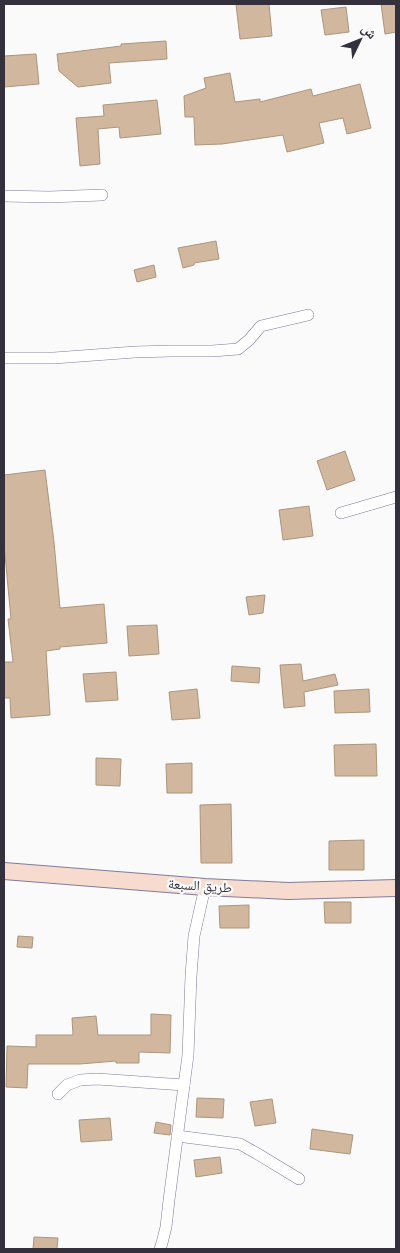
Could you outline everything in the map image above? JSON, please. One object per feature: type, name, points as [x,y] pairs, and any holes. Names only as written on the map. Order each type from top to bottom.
[{"type":"street","points":[[4,196],[102,195]]},
{"type":"street","points":[[4,358],[54,358],[135,352],[238,349],[261,326],[308,316]]},
{"type":"street","points":[[340,513],[396,497]]},
{"type":"street","name":"طريق السبعة","points":[[4,871],[205,887],[288,890],[396,888]]},
{"type":"street","points":[[160,1249],[166,1228],[168,1200],[188,1055],[194,936],[205,887]]},
{"type":"street","points":[[58,1094],[68,1085],[80,1080],[97,1079],[184,1085]]},
{"type":"street","points":[[177,1136],[240,1144],[299,1179]]},
{"type":"building","points":[[236,4],[269,4],[272,36],[240,39]]},
{"type":"building","points":[[381,4],[396,4],[396,32],[385,34]]},
{"type":"building","points":[[346,7],[349,32],[325,35],[321,10]]},
{"type":"building","points":[[166,41],[167,59],[109,63],[111,83],[78,87],[59,71],[57,54],[121,46],[121,44]]},
{"type":"building","points":[[36,54],[39,84],[4,87],[4,56]]},
{"type":"building","points":[[230,73],[235,102],[260,99],[260,102],[311,89],[313,96],[360,84],[371,128],[347,134],[343,118],[319,123],[324,143],[287,152],[283,135],[222,144],[195,145],[194,117],[185,117],[184,96],[206,88],[204,78]]},
{"type":"building","points":[[157,100],[161,134],[120,138],[119,127],[98,129],[100,164],[80,166],[76,118],[104,116],[103,105]]},
{"type":"building","points":[[216,241],[219,259],[194,263],[194,265],[183,268],[178,248]]},
{"type":"building","points":[[154,265],[156,277],[137,282],[134,270]]},
{"type":"building","points":[[345,451],[355,480],[327,490],[317,461]]},
{"type":"building","points":[[45,470],[60,608],[104,604],[107,643],[60,647],[60,649],[46,651],[50,715],[11,718],[10,698],[4,698],[4,662],[13,662],[8,619],[11,619],[4,544],[4,475]]},
{"type":"building","points":[[309,506],[313,536],[283,540],[279,510]]},
{"type":"building","points":[[265,595],[263,613],[249,615],[246,597]]},
{"type":"building","points":[[157,625],[159,654],[129,656],[127,626]]},
{"type":"building","points":[[301,664],[303,681],[335,674],[338,685],[304,692],[305,706],[284,708],[280,665]]},
{"type":"building","points":[[232,666],[260,668],[259,683],[231,681]]},
{"type":"building","points":[[116,672],[118,700],[86,702],[83,674]]},
{"type":"building","points":[[197,689],[200,718],[172,720],[169,692]]},
{"type":"building","points":[[369,689],[370,712],[335,713],[334,691]]},
{"type":"building","points":[[376,744],[377,776],[335,776],[334,745]]},
{"type":"building","points":[[96,758],[121,759],[120,786],[96,785]]},
{"type":"building","points":[[192,763],[192,793],[167,793],[166,764]]},
{"type":"building","points":[[231,804],[232,863],[201,863],[200,805]]},
{"type":"building","points":[[364,840],[364,870],[329,870],[329,841]]},
{"type":"building","points":[[324,902],[351,902],[351,923],[325,923]]},
{"type":"building","points":[[249,905],[249,928],[220,928],[219,906]]},
{"type":"building","points":[[18,936],[33,937],[32,948],[17,947]]},
{"type":"building","points":[[151,1014],[171,1015],[170,1053],[139,1052],[139,1063],[116,1063],[116,1061],[80,1064],[28,1064],[27,1088],[6,1087],[7,1046],[36,1047],[36,1035],[73,1035],[72,1018],[96,1016],[98,1035],[151,1035]]},
{"type":"building","points":[[197,1098],[224,1099],[223,1118],[196,1117]]},
{"type":"building","points":[[272,1099],[276,1123],[255,1126],[250,1102]]},
{"type":"building","points":[[110,1118],[112,1140],[81,1142],[79,1120]]},
{"type":"building","points":[[156,1122],[171,1125],[170,1135],[154,1133]]},
{"type":"building","points":[[312,1129],[353,1135],[350,1154],[310,1149]]},
{"type":"building","points":[[220,1157],[222,1173],[196,1177],[194,1160]]},
{"type":"building","points":[[34,1237],[58,1238],[57,1249],[33,1249]]}]
